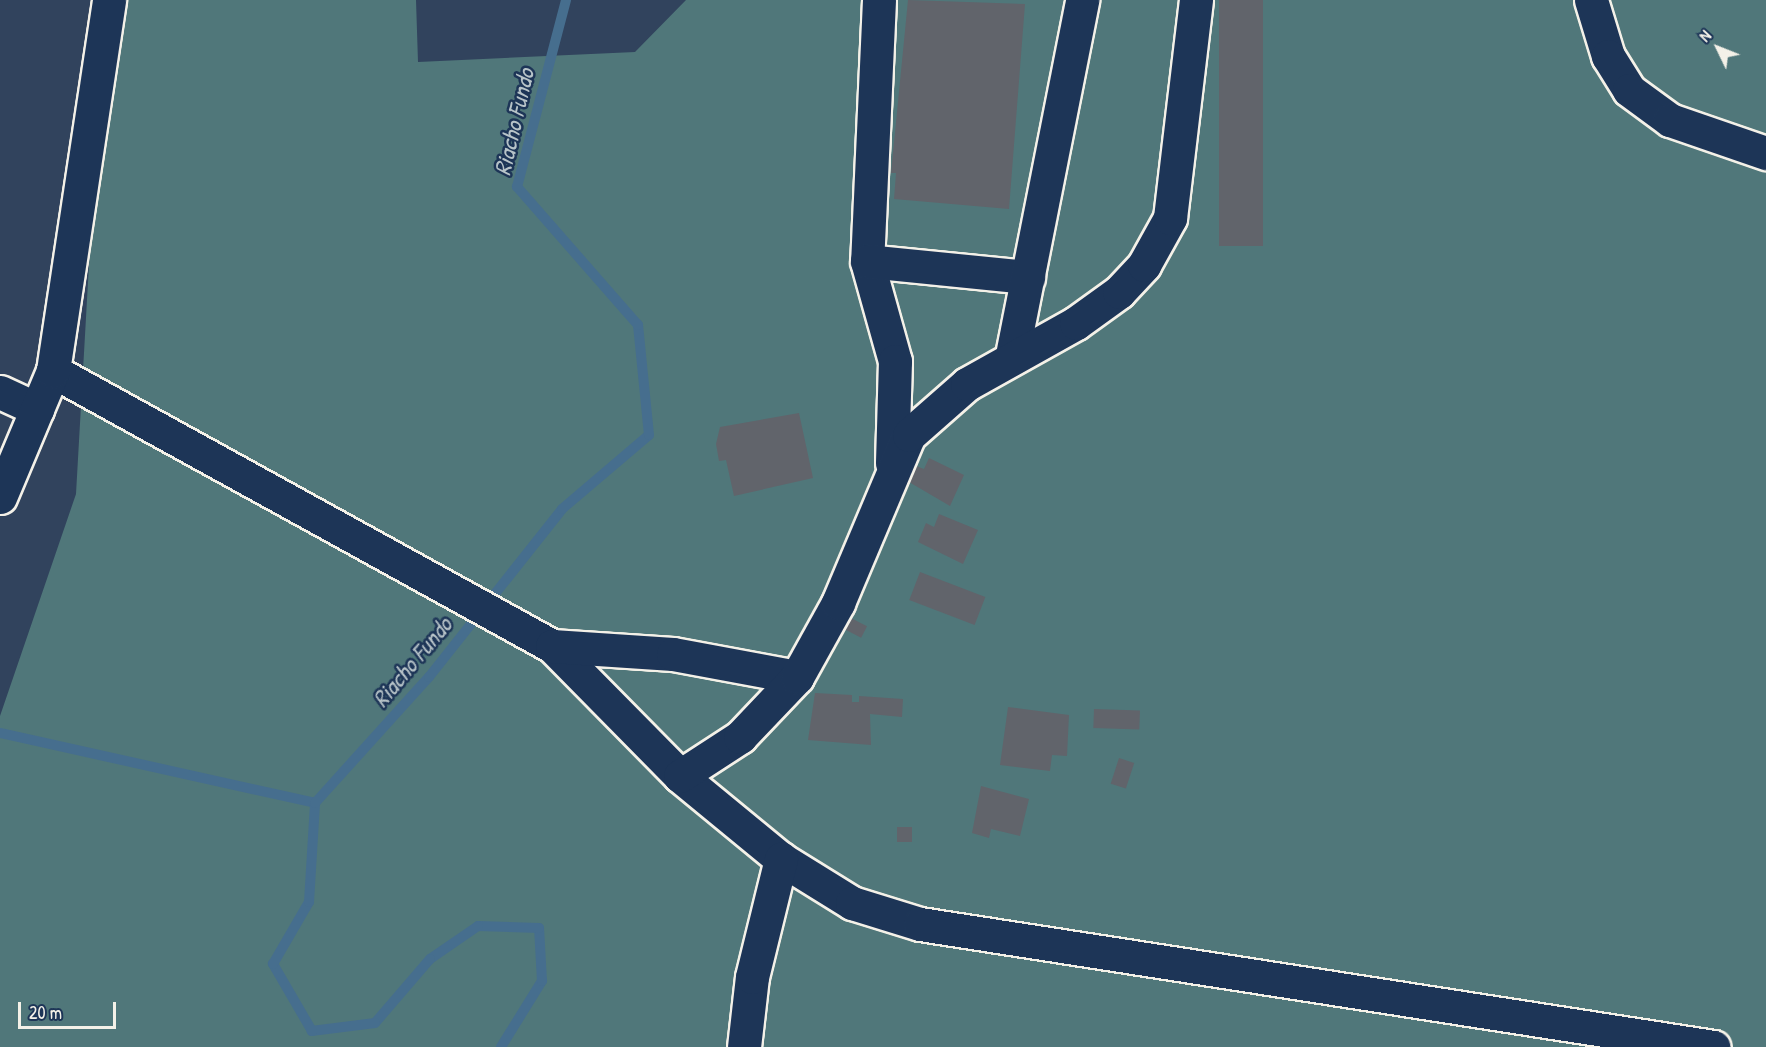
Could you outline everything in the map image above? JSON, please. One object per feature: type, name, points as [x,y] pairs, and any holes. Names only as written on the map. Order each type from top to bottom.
[{"type":"street","points":[[0,496],[54,371],[109,0]]},
{"type":"street","points":[[879,0],[867,261],[895,361],[891,474]]},
{"type":"street","points":[[1012,355],[1082,0]]},
{"type":"street","points":[[680,776],[740,737],[797,677],[838,603],[909,435],[940,404],[1012,355],[1076,323],[1119,292],[1144,265],[1170,218],[1196,0]]},
{"type":"street","points":[[1591,0],[1608,56],[1629,90],[1670,120],[1766,153]]},
{"type":"street","points":[[867,261],[1028,277]]},
{"type":"street","points":[[54,371],[462,602],[552,646],[672,654],[797,677]]},
{"type":"street","points":[[0,392],[37,409]]},
{"type":"street","points":[[552,646],[680,776],[781,859],[852,903],[920,924],[1714,1047]]},
{"type":"street","points":[[744,1047],[752,977],[781,859]]},
{"type":"green space","points":[[124,0],[416,0],[418,62],[635,52],[686,0],[1766,0],[1766,1047],[0,1047],[0,716],[76,494],[93,194]]},
{"type":"building","points":[[908,0],[1025,4],[1009,209],[894,199],[896,173],[891,173]]},
{"type":"building","points":[[1219,0],[1263,0],[1263,246],[1219,246]]},
{"type":"building","points":[[799,413],[813,478],[734,496],[726,460],[719,461],[716,444],[720,427]]},
{"type":"building","points":[[929,458],[964,475],[950,506],[909,482],[916,466],[924,469]]},
{"type":"building","points":[[939,514],[978,530],[963,564],[918,542],[926,523],[934,527]]},
{"type":"building","points":[[920,572],[985,597],[975,625],[909,600]]},
{"type":"building","points":[[851,618],[867,626],[861,638],[845,630]]},
{"type":"building","points":[[815,693],[852,695],[852,702],[859,702],[859,696],[903,699],[902,717],[870,714],[871,745],[808,740]]},
{"type":"building","points":[[1008,707],[1069,715],[1067,756],[1052,755],[1050,771],[1000,765]]},
{"type":"building","points":[[1094,709],[1140,711],[1139,730],[1093,728]]},
{"type":"building","points":[[1119,758],[1134,763],[1126,789],[1111,784]]},
{"type":"building","points":[[981,786],[1029,799],[1020,836],[991,829],[989,838],[972,833]]},
{"type":"building","points":[[897,827],[912,827],[912,842],[897,842]]},
{"type":"waterway","name":"Riacho Fundo","points":[[501,1047],[542,981],[539,928],[478,926],[430,959],[375,1023],[312,1031],[273,964],[309,902],[315,803],[429,677],[562,509],[649,435],[638,325],[517,187],[566,0]]},
{"type":"waterway","points":[[0,733],[315,803]]}]
